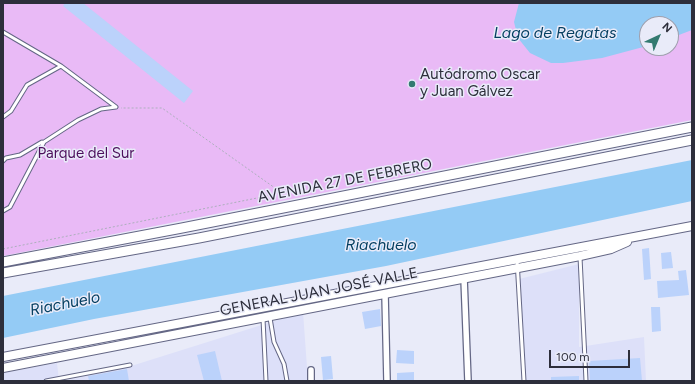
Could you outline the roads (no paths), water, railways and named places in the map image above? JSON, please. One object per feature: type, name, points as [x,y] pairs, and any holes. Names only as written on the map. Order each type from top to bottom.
[{"type":"main road","name":"AVENIDA 27 DE FEBRERO","points":[[3,262],[692,127]]},
{"type":"main road","name":"AVENIDA 27 DE FEBRERO","points":[[3,273],[203,237],[692,140]]},
{"type":"main road","name":"GENERAL JUAN JOSÉ VALLE","points":[[3,357],[579,252],[611,249],[637,236],[692,226]]},
{"type":"main road","name":"GENERAL JUAN JOSÉ VALLE","points":[[3,368],[385,294],[464,278],[518,264]]},
{"type":"street","points":[[464,278],[468,381]]},
{"type":"street","points":[[385,294],[387,381]]},
{"type":"street","points":[[311,370],[311,381]]},
{"type":"lane","points":[[3,32],[61,66],[116,108],[100,109],[78,120],[44,142],[20,155],[6,158],[3,161]]},
{"type":"lane","points":[[3,117],[11,111],[27,85],[61,66]]},
{"type":"lane","points":[[3,211],[10,207],[44,142]]},
{"type":"lane","points":[[579,252],[586,381]]},
{"type":"lane","points":[[518,264],[524,381]]},
{"type":"lane","points":[[266,317],[266,381]]},
{"type":"lane","points":[[266,317],[274,342],[284,364],[288,381]]},
{"type":"lane","points":[[46,381],[130,365]]},
{"type":"water","name":"Lago de Regatas","points":[[519,3],[692,3],[692,30],[679,35],[679,16],[639,16],[639,48],[602,58],[563,63],[551,63],[530,53],[518,38],[514,22]]},
{"type":"water","name":"Riachuelo","points":[[692,160],[692,201],[386,266],[94,319],[3,338],[3,296]]},
{"type":"place","name":"Autódromo Oscar y Juan Gálvez","points":[[412,84]]},
{"type":"park label","name":"Parque del Sur","points":[[86,154]]}]
